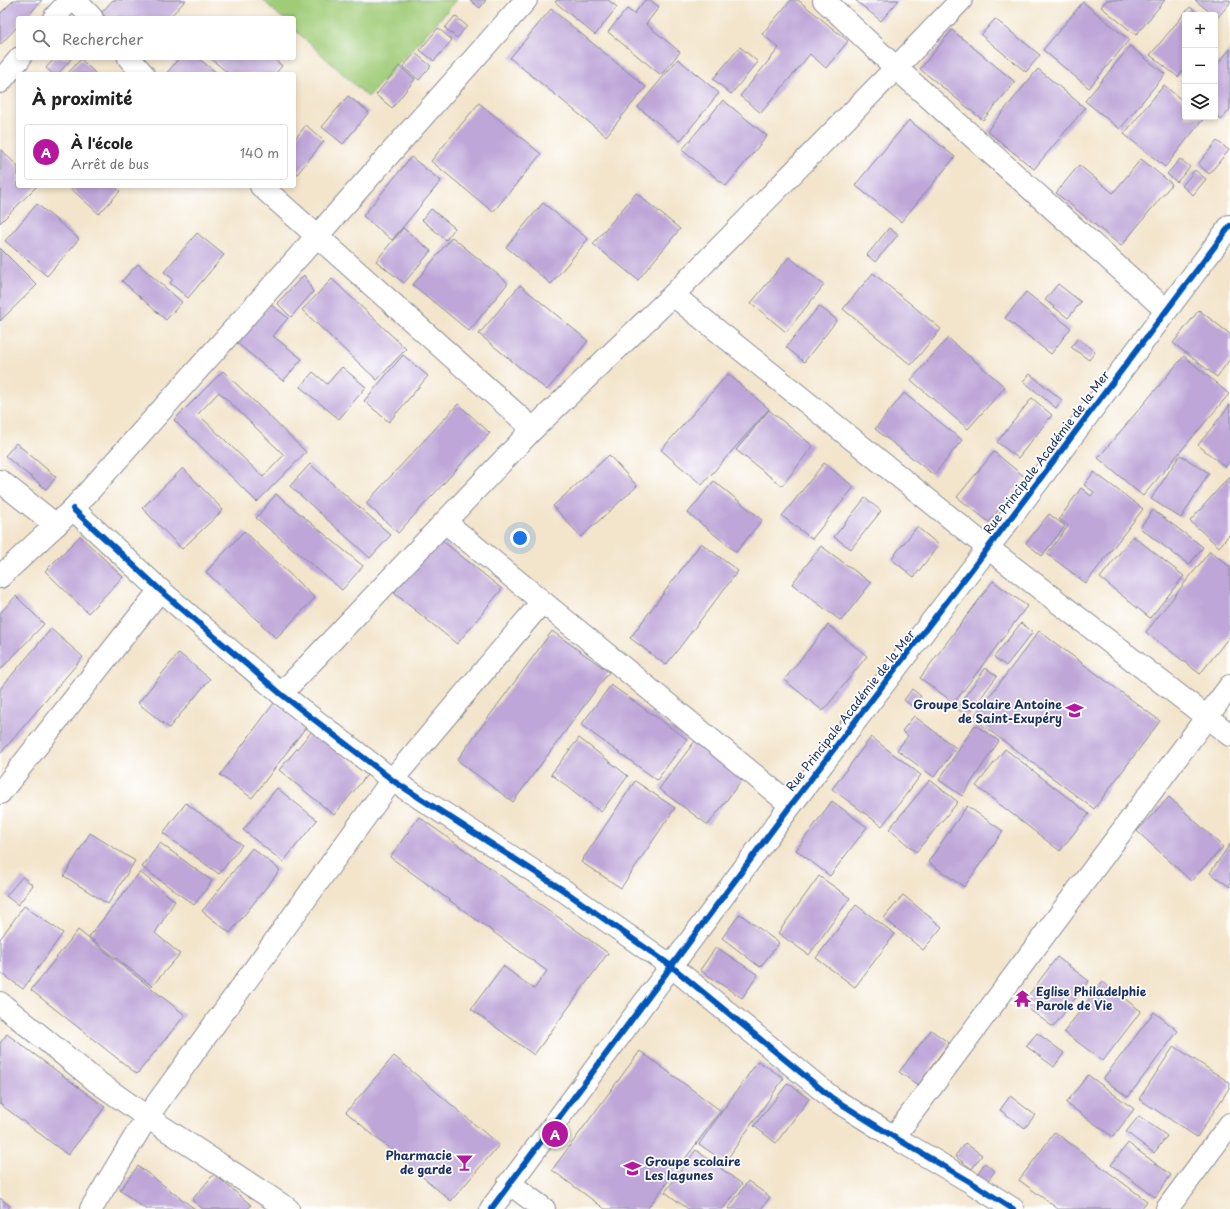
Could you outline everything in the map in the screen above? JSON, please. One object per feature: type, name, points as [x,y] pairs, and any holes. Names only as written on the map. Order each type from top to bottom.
[{"type":"street","points":[[56,16],[70,0]]},
{"type":"street","points":[[75,0],[90,16]]},
{"type":"street","points":[[0,577],[73,509],[526,0]]},
{"type":"street","points":[[824,0],[896,68],[1166,310]]},
{"type":"street","points":[[281,694],[533,430],[673,295],[961,0]]},
{"type":"street","points":[[0,82],[18,60]]},
{"type":"street","points":[[131,60],[142,72]]},
{"type":"street","points":[[263,188],[533,430]]},
{"type":"street","name":"Rue Principale Académie de la Mer","points":[[491,1209],[791,805],[988,548],[1230,226]]},
{"type":"street","points":[[673,295],[988,548],[1230,735]]},
{"type":"street","points":[[0,481],[56,525]]},
{"type":"street","points":[[73,509],[160,590],[281,694],[392,780],[564,890],[671,966],[832,1098],[1013,1209]]},
{"type":"street","points":[[445,522],[791,805]]},
{"type":"street","points":[[0,793],[160,590]]},
{"type":"street","points":[[91,1209],[147,1117],[392,780],[542,602]]},
{"type":"street","points":[[894,1137],[1230,686]]},
{"type":"street","points":[[0,1004],[96,1081],[147,1117],[288,1209]]},
{"type":"street","points":[[1167,1209],[1230,1124]]},
{"type":"street","points":[[510,1183],[544,1209]]},
{"type":"green space","points":[[263,0],[457,0],[368,97],[296,31],[296,16],[280,16]]},
{"type":"building","points":[[14,0],[42,0],[28,16],[16,16],[16,28],[0,45],[0,14]]},
{"type":"building","points":[[113,0],[186,0],[171,16],[105,16],[101,13]]},
{"type":"building","points":[[470,0],[486,0],[480,8]]},
{"type":"building","points":[[557,0],[608,0],[617,7],[595,35],[555,2]]},
{"type":"building","points":[[645,0],[650,0],[659,7],[646,24],[680,52],[661,75],[608,32],[627,9],[634,14]]},
{"type":"building","points":[[791,0],[798,0],[848,41],[826,68],[810,54],[761,113],[740,96],[779,48],[762,34]]},
{"type":"building","points":[[855,0],[899,0],[881,21]]},
{"type":"building","points":[[1107,0],[1165,0],[1136,35],[1101,7]]},
{"type":"building","points":[[1195,0],[1230,0],[1230,3],[1218,17],[1218,12],[1210,12]]},
{"type":"building","points":[[1083,2],[1129,40],[1089,88],[1043,50]]},
{"type":"building","points":[[1190,7],[1197,12],[1186,12]]},
{"type":"building","points":[[551,9],[646,87],[606,136],[510,58]]},
{"type":"building","points":[[455,16],[467,26],[457,38],[445,28]]},
{"type":"building","points":[[1182,17],[1182,72],[1178,77],[1150,55]]},
{"type":"building","points":[[995,19],[1040,55],[1026,72],[981,35]]},
{"type":"building","points":[[438,28],[452,40],[434,61],[420,50]]},
{"type":"building","points":[[952,30],[1015,82],[983,120],[920,69]]},
{"type":"building","points":[[1130,46],[1165,74],[1120,129],[1085,101]]},
{"type":"building","points":[[740,47],[758,62],[731,94],[713,79]]},
{"type":"building","points":[[1230,49],[1230,109],[1221,120],[1218,118],[1218,63]]},
{"type":"building","points":[[415,53],[431,66],[419,80],[403,67]]},
{"type":"building","points":[[678,59],[719,93],[680,141],[638,107]]},
{"type":"building","points":[[53,60],[70,60],[60,72],[51,72],[46,68]]},
{"type":"building","points":[[80,60],[82,60],[94,72],[69,72]]},
{"type":"building","points":[[177,60],[200,60],[216,72],[168,72]]},
{"type":"building","points":[[212,60],[275,60],[282,66],[277,72],[227,72]]},
{"type":"building","points":[[399,66],[415,79],[392,108],[376,95]]},
{"type":"building","points":[[1038,69],[1085,108],[1034,169],[987,131]]},
{"type":"building","points":[[1164,85],[1182,100],[1182,120],[1202,120],[1165,167],[1124,134]]},
{"type":"building","points":[[348,96],[369,112],[343,144],[322,127]]},
{"type":"building","points":[[723,100],[767,136],[726,186],[682,150]]},
{"type":"building","points":[[479,103],[541,154],[493,212],[431,161]]},
{"type":"building","points":[[909,120],[955,157],[901,222],[855,185]]},
{"type":"building","points":[[306,125],[324,141],[296,176],[296,138]]},
{"type":"building","points":[[1217,141],[1229,150],[1209,174],[1198,164]]},
{"type":"building","points":[[1,149],[16,165],[16,188],[35,188],[0,223]]},
{"type":"building","points":[[411,157],[441,181],[392,240],[363,216]]},
{"type":"building","points":[[1141,159],[1172,184],[1121,246],[1056,193],[1079,165],[1113,193]]},
{"type":"building","points":[[1180,159],[1190,167],[1177,182],[1167,174]]},
{"type":"building","points":[[1195,170],[1206,179],[1193,195],[1182,186]]},
{"type":"building","points":[[70,188],[116,188],[120,191],[99,214]]},
{"type":"building","points":[[636,193],[680,229],[638,280],[593,244]]},
{"type":"building","points":[[543,203],[588,239],[551,284],[506,247]]},
{"type":"building","points":[[37,204],[79,239],[47,276],[5,241]]},
{"type":"building","points":[[431,209],[455,228],[446,240],[422,220]]},
{"type":"building","points":[[403,228],[431,251],[404,283],[376,261]]},
{"type":"building","points":[[889,228],[898,235],[875,262],[867,255]]},
{"type":"building","points":[[197,233],[224,255],[188,298],[170,283],[173,279],[164,272]]},
{"type":"building","points":[[452,237],[508,283],[469,331],[413,285]]},
{"type":"building","points":[[0,248],[37,285],[0,321]]},
{"type":"building","points":[[789,257],[824,285],[786,332],[751,303]]},
{"type":"building","points":[[138,264],[182,302],[166,320],[122,281]]},
{"type":"building","points":[[873,273],[941,329],[911,365],[843,309]]},
{"type":"building","points":[[304,275],[313,292],[291,317],[277,303]]},
{"type":"building","points":[[332,279],[406,349],[377,380],[302,310]]},
{"type":"building","points":[[1058,284],[1081,302],[1068,318],[1045,300]]},
{"type":"building","points":[[520,285],[588,341],[547,390],[479,334]]},
{"type":"building","points":[[1026,292],[1071,328],[1051,354],[1005,318]]},
{"type":"building","points":[[270,304],[288,318],[273,336],[302,359],[283,381],[237,343]]},
{"type":"building","points":[[819,306],[837,320],[804,362],[786,347]]},
{"type":"building","points":[[1199,310],[1230,334],[1230,359],[1217,377],[1173,343]]},
{"type":"building","points":[[948,338],[1005,387],[968,429],[911,380]]},
{"type":"building","points":[[1078,338],[1095,352],[1089,360],[1071,347]]},
{"type":"building","points":[[403,355],[428,376],[389,422],[364,401]]},
{"type":"building","points":[[1184,356],[1229,394],[1143,496],[1098,458]]},
{"type":"building","points":[[342,367],[366,387],[339,419],[300,387],[313,372],[327,384]]},
{"type":"building","points":[[223,371],[306,452],[257,502],[174,420]],"holes":[[[219,392],[284,455],[263,477],[198,414]]]},
{"type":"building","points":[[728,374],[769,409],[702,485],[661,450]]},
{"type":"building","points":[[1030,374],[1062,400],[1056,408],[1023,381]]},
{"type":"building","points":[[904,393],[962,440],[934,475],[875,429]]},
{"type":"building","points":[[1032,398],[1052,415],[1018,458],[997,442]]},
{"type":"building","points":[[458,404],[490,433],[398,533],[366,503]]},
{"type":"building","points":[[1230,405],[1230,461],[1225,467],[1198,445]]},
{"type":"building","points":[[769,410],[813,446],[782,486],[736,450]]},
{"type":"building","points":[[16,443],[56,477],[46,489],[5,456]]},
{"type":"building","points":[[994,452],[1025,477],[989,522],[957,497]]},
{"type":"building","points":[[609,455],[637,486],[581,537],[553,506]]},
{"type":"building","points":[[1180,455],[1209,473],[1181,518],[1151,499]]},
{"type":"building","points":[[824,463],[854,487],[812,539],[782,516]]},
{"type":"building","points":[[310,464],[391,535],[370,558],[290,486]]},
{"type":"building","points":[[183,468],[223,510],[182,549],[142,508]]},
{"type":"building","points":[[1094,472],[1143,509],[1086,583],[1047,554],[1068,526],[1059,519],[1081,488],[1091,496],[1094,492],[1084,485]]},
{"type":"building","points":[[1230,476],[1230,534],[1219,547],[1190,521]]},
{"type":"building","points":[[714,481],[762,520],[736,552],[688,513]]},
{"type":"building","points":[[276,494],[363,566],[342,590],[256,518]]},
{"type":"building","points":[[865,498],[881,511],[851,549],[834,537]]},
{"type":"building","points":[[1153,510],[1203,547],[1189,565],[1140,528]]},
{"type":"building","points":[[1049,514],[1065,526],[1042,556],[1026,543]]},
{"type":"building","points":[[917,527],[939,545],[914,577],[891,559]]},
{"type":"building","points":[[244,531],[315,598],[276,638],[206,572]]},
{"type":"building","points":[[80,536],[123,577],[88,613],[45,571]]},
{"type":"building","points":[[1133,536],[1184,576],[1150,618],[1100,578]]},
{"type":"building","points":[[439,538],[502,589],[457,644],[394,593]]},
{"type":"building","points":[[701,543],[738,571],[666,665],[630,638]]},
{"type":"building","points":[[821,546],[871,583],[841,621],[792,584]]},
{"type":"building","points":[[1210,551],[1230,567],[1230,636],[1200,674],[1146,632]]},
{"type":"building","points":[[993,581],[1027,606],[954,703],[920,678]]},
{"type":"building","points":[[16,596],[44,624],[0,670],[0,613]]},
{"type":"building","points":[[1021,623],[1033,632],[1006,666],[994,657]]},
{"type":"building","points":[[828,625],[867,656],[823,711],[784,680]]},
{"type":"building","points":[[51,629],[83,657],[0,754],[0,689]]},
{"type":"building","points":[[552,631],[609,672],[513,802],[457,760]]},
{"type":"building","points":[[1039,631],[1160,721],[1094,809],[973,718]]},
{"type":"building","points":[[179,653],[210,679],[169,728],[138,703]]},
{"type":"building","points":[[986,668],[997,676],[967,716],[956,708]]},
{"type":"building","points":[[611,685],[687,739],[657,780],[581,725]]},
{"type":"building","points":[[912,689],[921,696],[913,707],[904,700]]},
{"type":"building","points":[[274,703],[306,727],[252,798],[220,775]]},
{"type":"building","points":[[914,716],[956,748],[934,777],[897,750],[908,736],[902,731]]},
{"type":"building","points":[[975,725],[999,741],[962,796],[939,780]]},
{"type":"building","points":[[312,731],[367,775],[334,815],[279,770]]},
{"type":"building","points":[[871,737],[921,775],[882,826],[832,789]]},
{"type":"building","points":[[579,738],[628,776],[601,812],[551,774]]},
{"type":"building","points":[[695,741],[744,777],[708,825],[659,789]]},
{"type":"building","points":[[1005,749],[1089,814],[1060,851],[976,786]]},
{"type":"building","points":[[930,780],[958,802],[916,852],[889,829]]},
{"type":"building","points":[[635,781],[675,808],[621,888],[581,862]]},
{"type":"building","points":[[277,788],[317,820],[283,862],[243,830]]},
{"type":"building","points":[[1169,797],[1223,847],[1191,881],[1137,831]]},
{"type":"building","points":[[832,801],[867,827],[830,876],[796,850]]},
{"type":"building","points":[[186,803],[242,845],[219,874],[163,833]]},
{"type":"building","points":[[967,806],[1003,831],[964,887],[928,862]]},
{"type":"building","points":[[419,817],[608,953],[534,1055],[471,1009],[503,966],[534,989],[547,971],[390,857]]},
{"type":"building","points":[[90,833],[135,861],[108,904],[64,876]]},
{"type":"building","points":[[160,843],[212,881],[194,905],[142,867]]},
{"type":"building","points":[[1230,844],[1230,887],[1210,873]]},
{"type":"building","points":[[252,848],[280,870],[230,933],[202,911]]},
{"type":"building","points":[[140,872],[175,901],[155,933],[180,954],[152,986],[89,937]]},
{"type":"building","points":[[819,876],[850,898],[809,955],[778,933]]},
{"type":"building","points":[[22,877],[33,885],[18,905],[6,896]]},
{"type":"building","points":[[903,895],[942,927],[923,950],[884,918]]},
{"type":"building","points":[[856,905],[895,934],[855,987],[816,958]]},
{"type":"building","points":[[24,906],[63,933],[23,989],[0,972],[0,939]]},
{"type":"building","points":[[740,914],[779,943],[760,967],[722,938]]},
{"type":"building","points":[[78,930],[185,1015],[137,1074],[31,990]]},
{"type":"building","points":[[716,947],[758,975],[742,998],[700,970]]},
{"type":"building","points":[[1057,957],[1089,981],[1053,1027],[1022,1004]]},
{"type":"building","points":[[1102,982],[1141,1011],[1103,1061],[1064,1032]]},
{"type":"building","points":[[1154,1012],[1178,1031],[1128,1097],[1103,1079]]},
{"type":"building","points":[[931,1030],[949,1043],[918,1085],[899,1072]]},
{"type":"building","points":[[1037,1033],[1064,1053],[1054,1067],[1026,1046]]},
{"type":"building","points":[[7,1034],[105,1107],[68,1155],[0,1104],[0,1043]]},
{"type":"building","points":[[1174,1046],[1230,1083],[1230,1087],[1197,1137],[1139,1099]]},
{"type":"building","points":[[640,1051],[721,1111],[647,1209],[605,1209],[552,1170]]},
{"type":"building","points":[[394,1056],[499,1145],[451,1201],[346,1112]]},
{"type":"building","points":[[758,1061],[784,1078],[725,1162],[699,1144]]},
{"type":"building","points":[[1088,1075],[1134,1109],[1113,1137],[1066,1103]]},
{"type":"building","points":[[788,1083],[809,1099],[776,1143],[754,1126]]},
{"type":"building","points":[[1010,1096],[1035,1115],[1025,1128],[1000,1110]]},
{"type":"building","points":[[1139,1116],[1167,1136],[1154,1153],[1126,1132]]},
{"type":"building","points":[[1055,1132],[1147,1201],[1141,1209],[1058,1209],[1019,1180]]},
{"type":"building","points":[[965,1143],[982,1155],[972,1169],[955,1156]]},
{"type":"building","points":[[1128,1143],[1171,1175],[1155,1197],[1111,1165]]},
{"type":"building","points":[[696,1150],[742,1184],[723,1209],[688,1209],[665,1192]]},
{"type":"building","points":[[985,1163],[995,1171],[986,1183],[976,1176]]},
{"type":"building","points":[[138,1166],[195,1209],[145,1209],[120,1190]]},
{"type":"building","points":[[214,1174],[251,1205],[248,1209],[203,1209],[192,1200]]},
{"type":"building","points":[[748,1181],[770,1197],[761,1209],[728,1209]]},
{"type":"building","points":[[0,1198],[10,1206],[7,1209],[0,1209]]},
{"type":"cycle path","points":[[491,1209],[791,805],[988,548],[1230,226]]},
{"type":"cycle path","points":[[73,509],[160,590],[281,694],[395,782],[563,890],[671,966],[832,1098],[1013,1209]]},
{"type":"place","name":"Groupe Scolaire Antoine de Saint-Exupéry","points":[[1075,711]]},
{"type":"place","name":"Eglise Philadelphie Parole de Vie","points":[[1023,998]]},
{"type":"place","name":"À l'école","points":[[555,1134]]},
{"type":"place","name":"Pharmacie de garde","points":[[465,1162]]},
{"type":"place","name":"Groupe scolaire Les lagunes","points":[[632,1168]]}]
